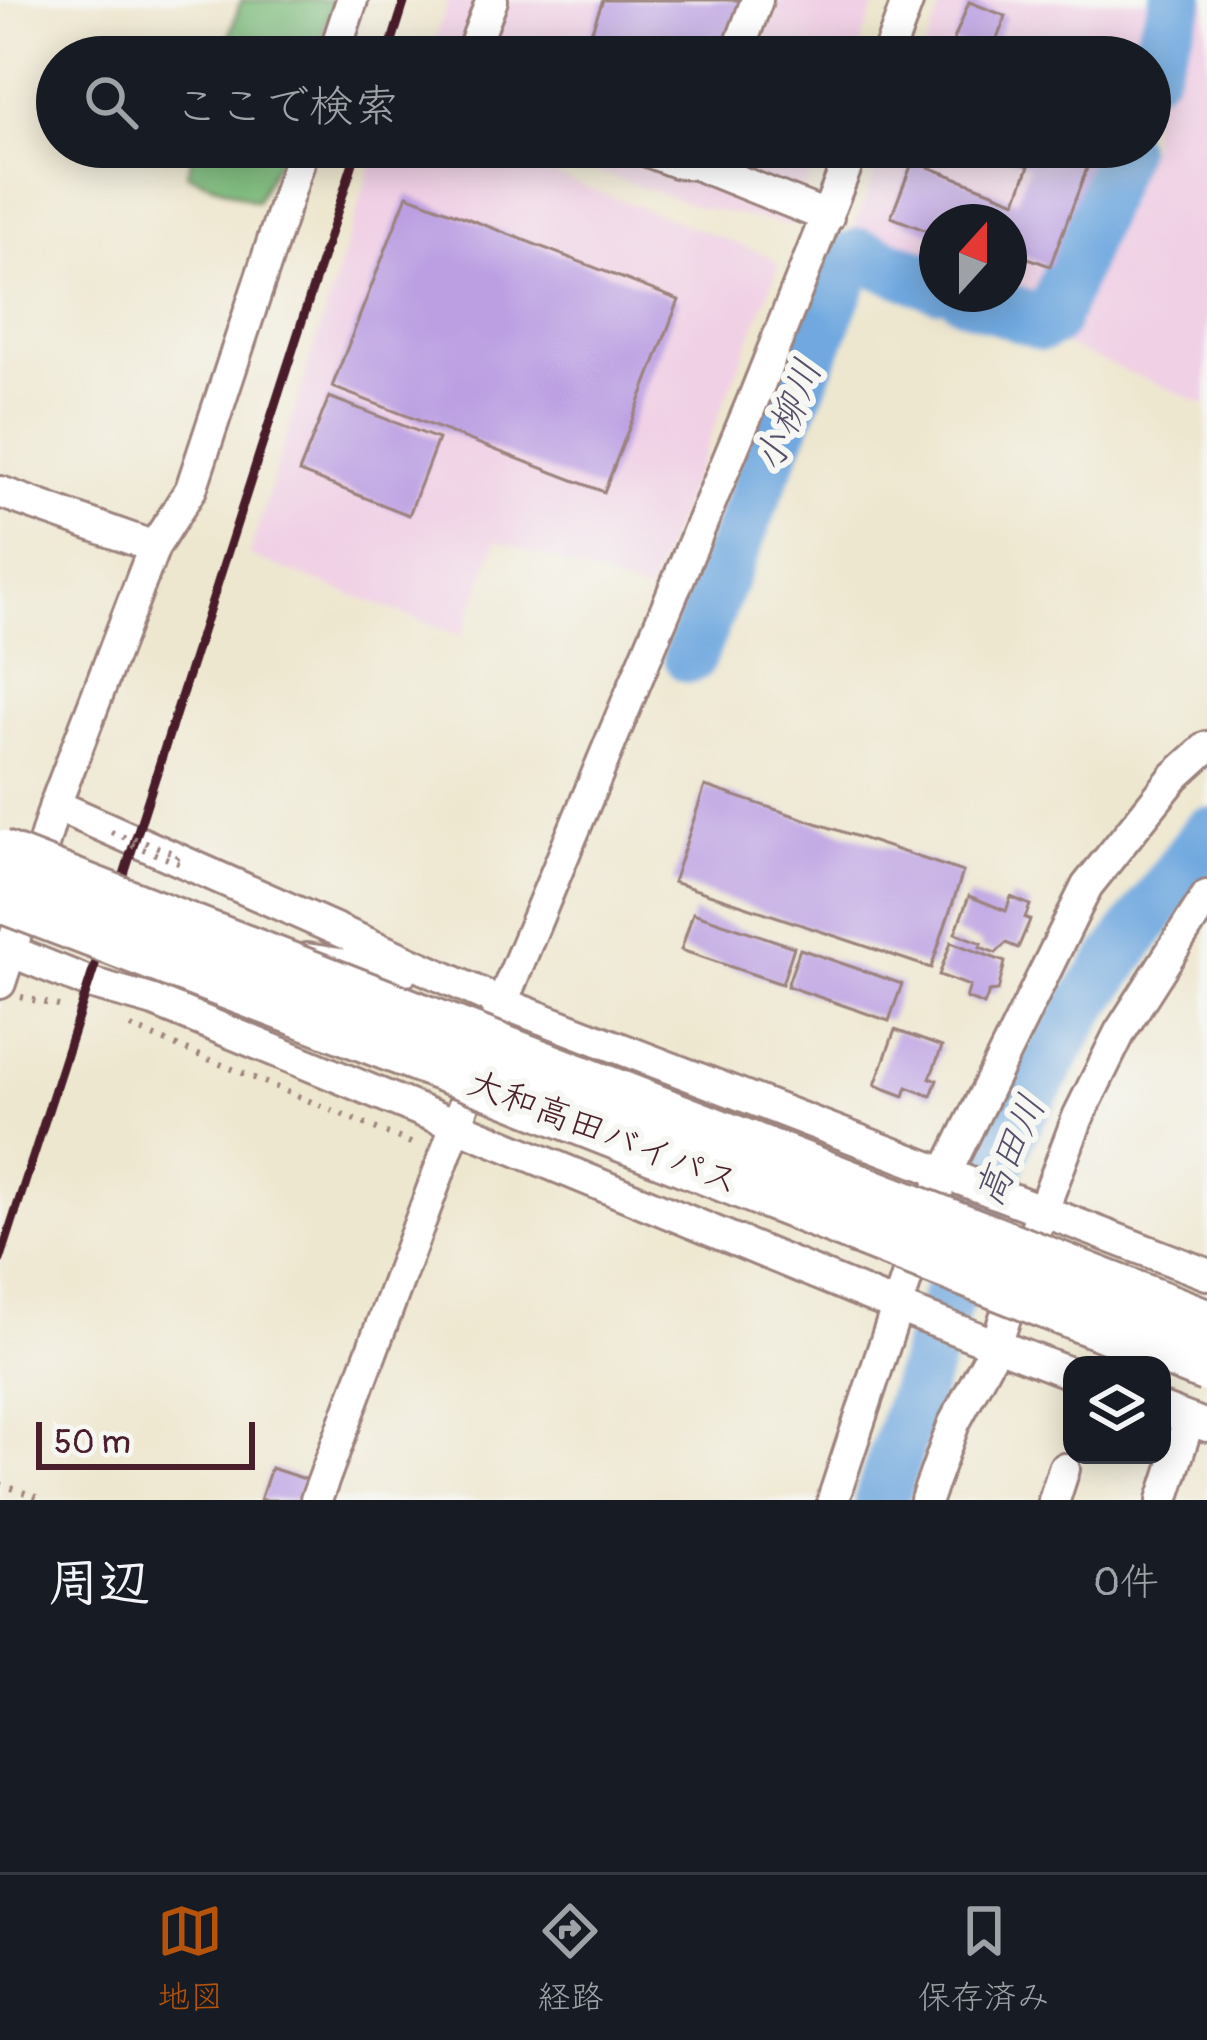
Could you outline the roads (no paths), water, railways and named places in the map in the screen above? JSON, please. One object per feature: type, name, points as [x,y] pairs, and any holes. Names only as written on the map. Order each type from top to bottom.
[{"type":"highway","points":[[0,838],[80,869],[237,945]]},
{"type":"highway","name":"大和高田バイパス","points":[[0,853],[1207,1322]]},
{"type":"highway","name":"大和高田バイパス","points":[[6,928],[502,1091],[1207,1369]]},
{"type":"street","points":[[340,36],[352,0]]},
{"type":"street","points":[[478,36],[492,0]]},
{"type":"street","points":[[744,36],[757,0]]},
{"type":"street","points":[[895,36],[908,0]]},
{"type":"street","points":[[10,990],[6,928],[154,547],[191,489],[297,168]]},
{"type":"street","points":[[725,168],[827,218]]},
{"type":"street","points":[[316,1500],[502,1003],[846,168]]},
{"type":"street","points":[[0,492],[154,547]]},
{"type":"street","points":[[833,1500],[950,1177],[1087,886],[1175,776],[1207,747]]},
{"type":"street","points":[[56,805],[502,1003],[1207,1274]]},
{"type":"street","points":[[926,1500],[989,1342],[1035,1207],[1120,1032],[1207,896]]},
{"type":"street","points":[[6,928],[114,971],[162,981],[203,982],[289,957],[383,967],[502,1003]]},
{"type":"street","points":[[6,928],[90,983],[154,1001],[1063,1371]]},
{"type":"street","points":[[1163,1500],[1186,1418]]},
{"type":"street","points":[[1054,1500],[1064,1469]]},
{"type":"waterway","name":"小柳川","points":[[1164,36],[1178,0]]},
{"type":"waterway","name":"小柳川","points":[[1011,312],[1043,324],[1051,320],[1112,168]]},
{"type":"waterway","name":"小柳川","points":[[690,656],[850,259],[860,255],[919,277]]},
{"type":"waterway","name":"高田川","points":[[881,1500],[935,1333],[1008,1135],[1078,1012],[1207,834]]},
{"type":"railway","points":[[394,36],[405,0]]},
{"type":"railway","points":[[0,1260],[351,168]]}]
